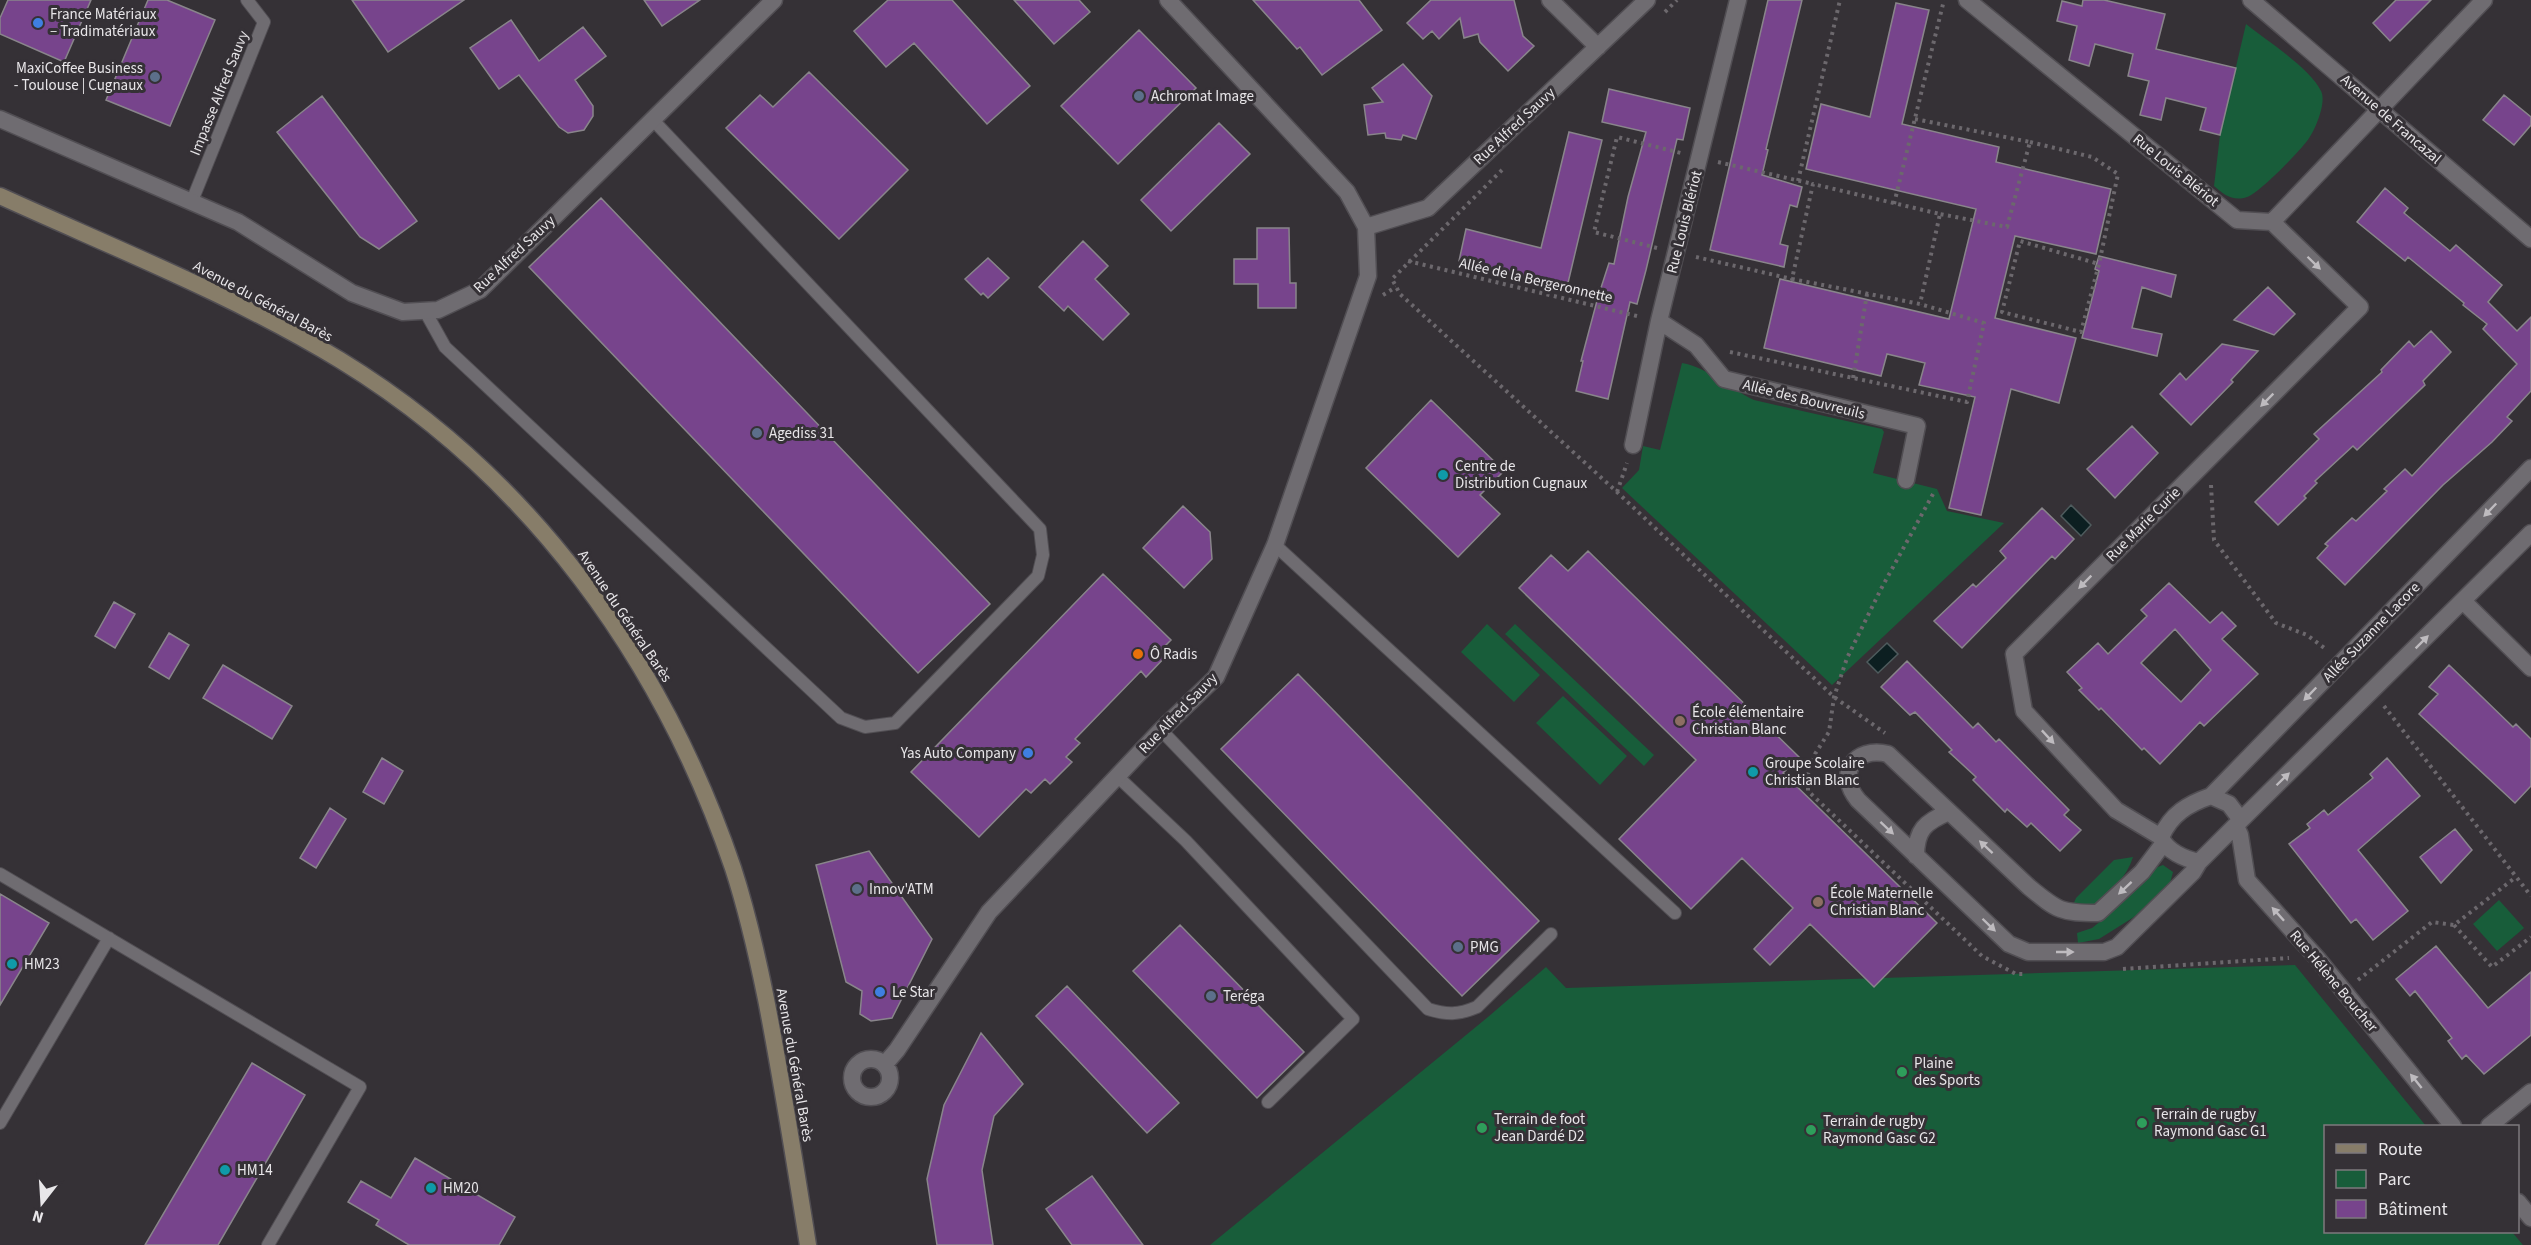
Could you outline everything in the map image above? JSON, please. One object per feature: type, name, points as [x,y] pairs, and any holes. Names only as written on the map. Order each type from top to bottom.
[{"type":"main road","name":"Avenue du Général Barès","points":[[0,196],[234,303],[340,360],[439,432],[497,484],[540,529],[583,582],[634,654],[676,728],[700,779],[734,869],[759,965],[777,1056],[808,1245]]},
{"type":"street","name":"Rue Alfred Sauvy","points":[[885,1064],[989,912],[1161,730],[1216,677],[1275,545],[1368,276],[1366,227],[1347,192],[1168,0]]},
{"type":"street","points":[[1550,0],[1598,47]]},
{"type":"street","name":"Rue Alfred Sauvy","points":[[1366,227],[1428,208],[1647,0]]},
{"type":"street","name":"Rue Louis Blériot","points":[[1633,445],[1659,321],[1738,0]]},
{"type":"street","name":"Rue Louis Blériot","points":[[1967,0],[2237,220],[2272,222]]},
{"type":"street","name":"Avenue de Francazal","points":[[2251,0],[2531,239]]},
{"type":"street","points":[[2272,222],[2484,0]]},
{"type":"street","name":"Rue Alfred Sauvy","points":[[0,119],[238,222],[352,293],[403,312],[438,310],[480,290],[770,1]]},
{"type":"street","name":"Rue Marie Curie","points":[[2162,840],[2116,810],[2024,711],[2013,654],[2360,307],[2272,222]]},
{"type":"street","name":"Allée des Bouvreuils","points":[[1659,321],[1696,345],[1724,379],[1917,426],[1906,480]]},
{"type":"street","name":"Allée Suzanne Lacore","points":[[2211,796],[2531,468]]},
{"type":"street","points":[[2239,823],[2229,804],[2211,796],[2180,810],[2167,823],[2162,840],[2142,872],[2098,913],[2069,913],[2050,904],[2036,893],[1888,754],[1869,752],[1861,755],[1854,761],[1848,782],[1851,792],[2008,944],[2028,952],[2103,952],[2117,947],[2185,880],[2199,862],[2239,823],[2531,533]]},
{"type":"street","points":[[2463,601],[2531,668]]},
{"type":"street","points":[[1916,856],[1916,841],[1923,828],[1934,818],[1949,812]]},
{"type":"street","name":"Rue Hélène Boucher","points":[[2239,823],[2247,880],[2317,958],[2452,1125]]},
{"type":"street","points":[[2162,840],[2179,855],[2199,862]]},
{"type":"street","points":[[2490,1125],[2531,1092]]},
{"type":"street","points":[[2519,1204],[2531,1218]]},
{"type":"lane","name":"Impasse Alfred Sauvy","points":[[192,201],[264,22],[247,0]]},
{"type":"lane","points":[[425,311],[445,347],[840,718],[865,727],[895,723],[1038,576],[1043,555],[1040,529],[652,119]]},
{"type":"lane","points":[[1275,545],[1675,913]]},
{"type":"lane","points":[[1161,730],[1428,1009],[1446,1015],[1462,1013],[1477,1007],[1551,934]]},
{"type":"lane","points":[[1117,776],[1186,842],[1353,1019],[1268,1102]]},
{"type":"lane","points":[[0,874],[360,1087],[268,1245]]},
{"type":"lane","points":[[0,1123],[109,938]]},
{"type":"path","points":[[1798,181],[1840,0]]},
{"type":"path","points":[[1894,204],[1944,0]]},
{"type":"path","points":[[1915,119],[2092,157],[2118,174],[2098,264],[2080,332],[2002,312],[2020,241],[2098,264]]},
{"type":"path","points":[[1696,345],[1967,402],[1984,323],[1920,304],[1792,279],[1594,232],[1617,137],[1894,204],[2007,227],[2030,142]]},
{"type":"path","points":[[1792,279],[1813,184]]},
{"type":"path","points":[[1920,304],[1940,214]]},
{"type":"path","name":"Allée de la Bergeronnette","points":[[1408,261],[1659,321]]},
{"type":"path","points":[[1392,279],[1400,294],[1617,492],[1834,697],[1891,739]]},
{"type":"path","points":[[1853,378],[1867,294]]},
{"type":"path","points":[[1617,492],[1633,445]]},
{"type":"path","points":[[1834,697],[1858,633],[1933,494]]},
{"type":"path","points":[[2454,926],[2516,877]]},
{"type":"path","points":[[2343,992],[2432,922],[2454,926],[2492,968],[2531,938]]},
{"type":"path","points":[[2122,969],[2317,958]]},
{"type":"green space","points":[[2246,24],[2287,55],[2316,82],[2321,91],[2322,102],[2317,124],[2302,147],[2253,194],[2237,199],[2214,186],[2220,135]]},
{"type":"green space","points":[[1682,363],[1701,369],[1754,400],[1882,429],[1884,432],[1873,473],[1937,489],[1947,511],[2004,523],[1832,685],[1622,488],[1639,470],[1643,446],[1660,450]]},
{"type":"green space","points":[[1487,624],[1540,675],[1514,702],[1461,652]]},
{"type":"green space","points":[[1515,624],[1654,755],[1644,766],[1505,634]]},
{"type":"green space","points":[[1563,696],[1627,756],[1600,785],[1536,723]]},
{"type":"green space","points":[[2133,857],[2123,877],[2097,906],[2073,905],[2076,898],[2114,860]]},
{"type":"green space","points":[[2163,865],[2173,872],[2169,887],[2142,912],[2099,939],[2078,943],[2077,933],[2092,928],[2155,868]]},
{"type":"green space","points":[[2499,900],[2524,928],[2497,951],[2473,924]]},
{"type":"green space","name":"Plaine des Sports","points":[[2295,965],[2425,1125],[2324,1125],[2324,1233],[2513,1233],[2523,1245],[1210,1245],[1546,967],[1566,988]]},
{"type":"shaded area","points":[[2071,505],[2091,525],[2081,536],[2061,516]]},
{"type":"shaded area","points":[[1887,643],[1898,654],[1878,673],[1867,662]]},
{"type":"building","points":[[8,0],[91,0],[64,62],[0,34],[0,18]]},
{"type":"building","points":[[148,0],[167,0],[215,20],[170,126],[106,100]]},
{"type":"building","points":[[352,0],[464,0],[388,52]]},
{"type":"building","points":[[644,0],[700,0],[662,26]]},
{"type":"building","points":[[888,0],[952,0],[1030,86],[987,124],[914,43],[886,67],[854,31]]},
{"type":"building","points":[[1014,0],[1079,0],[1090,12],[1054,44]]},
{"type":"building","points":[[1253,0],[1359,0],[1382,30],[1322,75],[1300,47],[1297,49]]},
{"type":"building","points":[[1431,0],[1514,0],[1523,36],[1534,46],[1508,71],[1480,42],[1478,34],[1464,38],[1460,18],[1439,39],[1432,31],[1423,39],[1407,23]]},
{"type":"building","points":[[1768,0],[1802,0],[1766,149],[1768,150],[1762,175],[1802,187],[1797,207],[1790,205],[1780,244],[1788,246],[1784,267],[1710,250]]},
{"type":"building","points":[[2083,0],[2104,0],[2165,14],[2156,49],[2236,68],[2220,135],[2200,130],[2206,108],[2166,98],[2161,120],[2140,115],[2149,81],[2128,76],[2133,54],[2095,44],[2089,66],[2069,60],[2077,26],[2057,21],[2062,1],[2082,6]]},
{"type":"building","points":[[2396,0],[2431,0],[2390,41],[2373,23]]},
{"type":"building","points":[[1896,3],[1929,10],[1902,124],[1999,147],[1996,162],[2111,189],[2096,254],[2015,236],[1995,318],[2076,338],[2059,403],[2011,389],[1981,515],[1949,508],[1975,397],[1919,385],[1925,363],[1887,354],[1881,376],[1764,348],[1780,279],[1949,319],[1976,209],[1806,169],[1821,104],[1870,117]]},
{"type":"building","points":[[511,20],[539,61],[583,27],[606,56],[575,80],[593,106],[593,116],[584,130],[568,133],[559,127],[519,75],[499,89],[470,48]]},
{"type":"building","points":[[1139,30],[1196,88],[1118,164],[1061,106]]},
{"type":"building","points":[[1403,64],[1432,96],[1416,139],[1403,135],[1401,140],[1386,138],[1385,133],[1368,135],[1364,105],[1383,102],[1372,88]]},
{"type":"building","points":[[809,72],[908,170],[839,239],[726,128],[760,95],[773,107]]},
{"type":"building","points":[[1609,89],[1690,108],[1683,140],[1677,139],[1637,304],[1630,302],[1608,399],[1576,391],[1583,361],[1581,361],[1598,297],[1609,263],[1614,264],[1628,197],[1646,132],[1602,122]]},
{"type":"building","points":[[2504,95],[2531,117],[2531,125],[2514,145],[2483,120]]},
{"type":"building","points":[[322,96],[417,221],[379,249],[360,237],[277,132]]},
{"type":"building","points":[[1219,123],[1250,154],[1171,231],[1141,200]]},
{"type":"building","points":[[1569,132],[1602,140],[1567,287],[1459,261],[1466,229],[1541,248]]},
{"type":"building","points":[[2385,188],[2408,208],[2404,213],[2450,251],[2456,245],[2502,285],[2488,302],[2517,331],[2531,317],[2531,391],[2507,417],[2512,421],[2492,442],[2443,485],[2345,585],[2317,558],[2328,546],[2325,544],[2352,518],[2356,521],[2387,491],[2384,489],[2405,469],[2412,476],[2517,364],[2483,329],[2487,324],[2463,305],[2464,303],[2408,257],[2405,261],[2357,222]]},
{"type":"building","points":[[601,198],[990,604],[918,673],[529,267]]},
{"type":"building","points":[[1257,228],[1289,228],[1290,283],[1296,283],[1296,308],[1258,308],[1258,284],[1234,284],[1234,259],[1257,259]]},
{"type":"building","points":[[1083,241],[1108,266],[1095,279],[1129,314],[1103,340],[1068,306],[1064,311],[1039,287]]},
{"type":"building","points":[[2099,256],[2176,275],[2171,297],[2142,287],[2132,328],[2162,334],[2157,356],[2082,338],[2099,271],[2095,269]]},
{"type":"building","points":[[988,258],[1009,278],[988,298],[983,293],[981,295],[965,279]]},
{"type":"building","points":[[2268,287],[2295,314],[2274,335],[2234,320]]},
{"type":"building","points":[[2431,331],[2451,352],[2423,381],[2425,385],[2357,450],[2353,446],[2315,481],[2317,483],[2304,496],[2306,498],[2278,525],[2255,502],[2319,439],[2314,434],[2382,372],[2381,370],[2409,341],[2414,347]]},
{"type":"building","points":[[2222,344],[2258,351],[2231,380],[2233,382],[2191,425],[2160,394],[2180,373],[2186,380]]},
{"type":"building","name":"Centre de Distribution Cugnaux","points":[[1431,400],[1504,471],[1480,495],[1500,514],[1458,557],[1366,468]]},
{"type":"building","points":[[2132,426],[2158,453],[2115,498],[2087,469]]},
{"type":"building","points":[[1183,506],[1210,532],[1212,559],[1184,588],[1143,548]]},
{"type":"building","points":[[2042,508],[2074,539],[2055,559],[2052,556],[1962,648],[1934,621],[1973,584],[1976,587],[2006,558],[2000,551]]},
{"type":"building","name":"Groupe Scolaire Christian Blanc","points":[[1588,551],[1799,757],[1783,773],[1937,923],[1874,987],[1810,924],[1770,965],[1754,949],[1793,908],[1742,858],[1691,909],[1619,839],[1696,760],[1519,588],[1551,555],[1568,571]]},
{"type":"building","points":[[1103,574],[1171,640],[1160,651],[1166,656],[1146,677],[1141,671],[1075,739],[1080,743],[1066,757],[1072,762],[1050,784],[1045,779],[1031,793],[1026,789],[979,837],[911,772]]},
{"type":"building","points":[[2169,583],[2210,623],[2222,612],[2236,626],[2222,639],[2258,674],[2204,726],[2200,722],[2160,764],[2144,748],[2142,750],[2101,708],[2099,710],[2079,690],[2082,688],[2067,672],[2098,643],[2108,654],[2147,616],[2141,610]],"holes":[[[2175,629],[2211,670],[2181,702],[2141,663]]]},
{"type":"building","points":[[114,602],[135,614],[115,648],[95,636]]},
{"type":"building","points":[[169,633],[189,645],[169,679],[149,667]]},
{"type":"building","points":[[1907,661],[1973,728],[1978,723],[1996,742],[1999,739],[2069,810],[2064,815],[2081,830],[2060,851],[2031,823],[2027,827],[2007,809],[2005,812],[1973,780],[1976,777],[1949,752],[1952,750],[1915,712],[1910,715],[1881,687]]},
{"type":"building","points":[[223,665],[292,706],[272,739],[203,698]]},
{"type":"building","points":[[2449,665],[2513,727],[2516,724],[2531,739],[2531,786],[2515,803],[2419,714],[2438,694],[2429,687]]},
{"type":"building","points":[[1298,674],[1539,921],[1462,996],[1221,749]]},
{"type":"building","points":[[382,758],[403,771],[384,804],[363,792]]},
{"type":"building","points":[[2387,758],[2420,796],[2358,850],[2408,911],[2373,940],[2356,919],[2351,923],[2289,844],[2310,828],[2307,824],[2324,810],[2328,815],[2373,778],[2370,774]]},
{"type":"building","points":[[330,808],[346,819],[316,868],[300,858]]},
{"type":"building","points":[[2455,829],[2472,850],[2441,883],[2420,857]]},
{"type":"building","points":[[869,851],[932,939],[892,1018],[871,1021],[860,1014],[862,991],[846,982],[816,865]]},
{"type":"building","name":"HM23","points":[[0,894],[49,923],[0,1005]]},
{"type":"building","points":[[1180,925],[1304,1052],[1257,1098],[1133,971]]},
{"type":"building","points":[[2436,946],[2488,1008],[2531,972],[2531,1035],[2484,1074],[2466,1055],[2462,1059],[2448,1041],[2452,1038],[2415,991],[2410,996],[2396,979]]},
{"type":"building","points":[[1067,986],[1179,1103],[1147,1133],[1036,1016]]},
{"type":"building","points":[[981,1033],[1023,1084],[994,1116],[982,1170],[993,1245],[937,1245],[927,1179],[944,1105]]},
{"type":"building","name":"HM14","points":[[252,1063],[305,1095],[218,1245],[145,1245]]},
{"type":"building","name":"HM20","points":[[415,1158],[515,1217],[499,1245],[409,1245],[376,1225],[379,1220],[348,1202],[361,1181],[391,1198]]},
{"type":"building","points":[[1092,1176],[1143,1245],[1072,1245],[1046,1209]]},
{"type":"place","name":"France Matériaux – Tradimatériaux","points":[[38,23]]},
{"type":"place","name":"MaxiCoffee Business - Toulouse | Cugnaux","points":[[155,77]]},
{"type":"place","name":"Achromat Image","points":[[1139,96]]},
{"type":"place","name":"Agediss 31","points":[[757,433]]},
{"type":"place","name":"Centre de Distribution Cugnaux","points":[[1443,475]]},
{"type":"place","name":"Ô Radis","points":[[1138,654]]},
{"type":"place","name":"École élémentaire Christian Blanc","points":[[1680,721]]},
{"type":"place","name":"Yas Auto Company","points":[[1028,753]]},
{"type":"place","name":"Groupe Scolaire Christian Blanc","points":[[1753,772]]},
{"type":"place","name":"Innov'ATM","points":[[857,889]]},
{"type":"place","name":"École Maternelle Christian Blanc","points":[[1818,902]]},
{"type":"place","name":"PMG","points":[[1458,947]]},
{"type":"place","name":"HM23","points":[[12,964]]},
{"type":"place","name":"Le Star","points":[[880,992]]},
{"type":"place","name":"Teréga","points":[[1211,996]]},
{"type":"place","name":"Plaine des Sports","points":[[1902,1072]]},
{"type":"place","name":"Terrain de rugby Raymond Gasc G1","points":[[2142,1123]]},
{"type":"place","name":"Terrain de foot Jean Dardé D2","points":[[1482,1128]]},
{"type":"place","name":"Terrain de rugby Raymond Gasc G2","points":[[1811,1130]]},
{"type":"place","name":"HM14","points":[[225,1170]]},
{"type":"place","name":"HM20","points":[[431,1188]]}]
